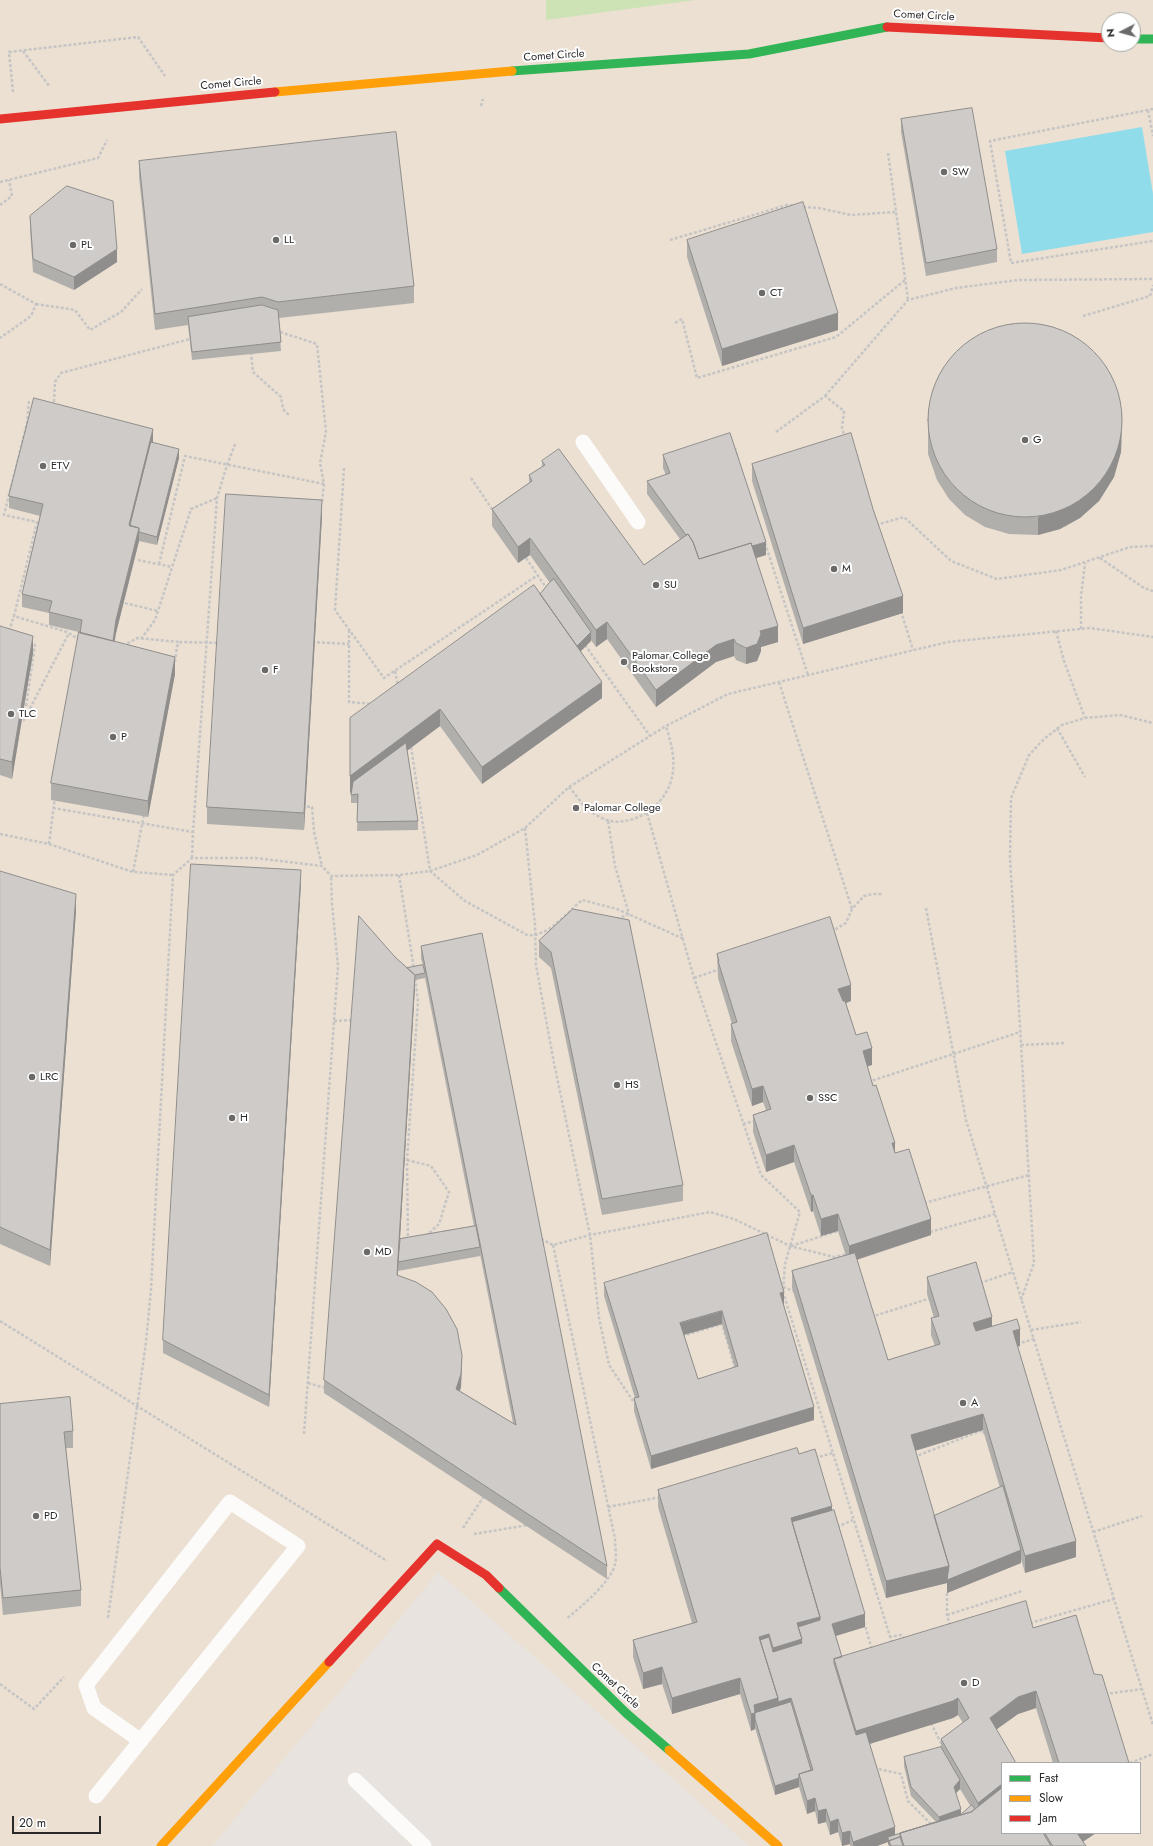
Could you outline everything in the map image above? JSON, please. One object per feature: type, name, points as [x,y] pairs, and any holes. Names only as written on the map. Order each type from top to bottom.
[{"type":"street","name":"Comet Circle","points":[[0,119],[445,76],[749,54],[890,26],[1101,38]]},
{"type":"street","points":[[1141,39],[1153,39]]},
{"type":"street","name":"Comet Circle","points":[[409,1574],[437,1544],[486,1575],[555,1645],[626,1713],[778,1846]]},
{"type":"street","points":[[161,1846],[409,1574]]},
{"type":"lane","points":[[583,442],[638,522]]},
{"type":"lane","points":[[96,1796],[298,1546],[230,1502],[86,1685],[94,1708],[141,1740]]},
{"type":"lane","points":[[355,1780],[424,1846]]},
{"type":"path","points":[[13,95],[8,52],[138,37],[167,79]]},
{"type":"path","points":[[23,51],[53,91]]},
{"type":"path","points":[[1153,109],[990,141],[1011,263],[1153,241]]},
{"type":"path","points":[[1148,110],[1153,136]]},
{"type":"path","points":[[0,182],[98,158],[107,140]]},
{"type":"path","points":[[888,153],[908,300]]},
{"type":"path","points":[[0,205],[12,196],[9,180]]},
{"type":"path","points":[[670,240],[788,205],[819,208],[851,215],[895,212]]},
{"type":"path","points":[[776,432],[825,396],[908,300],[956,288],[1018,280],[1153,279]]},
{"type":"path","points":[[676,323],[682,319],[697,378],[836,337],[905,280]]},
{"type":"path","points":[[0,284],[36,304],[75,310],[90,330],[121,312],[142,289]]},
{"type":"path","points":[[1083,316],[1150,296],[1153,285]]},
{"type":"path","points":[[0,338],[31,316],[36,304]]},
{"type":"path","points":[[280,332],[317,344],[326,432],[320,462],[324,484],[321,508]]},
{"type":"path","points":[[54,402],[55,382],[61,373],[190,339]]},
{"type":"path","points":[[250,347],[253,372],[281,398],[283,409],[290,416]]},
{"type":"path","points":[[825,396],[844,411],[842,428],[846,443]]},
{"type":"path","points":[[8,637],[37,522],[4,515],[27,423],[29,401]]},
{"type":"path","points":[[192,858],[192,832],[217,498],[236,442]]},
{"type":"path","points":[[732,442],[740,464]]},
{"type":"path","points":[[159,564],[185,456],[324,484]]},
{"type":"path","points":[[344,468],[335,610],[384,678],[538,576]]},
{"type":"path","points":[[471,478],[496,514]]},
{"type":"path","points":[[141,639],[155,620],[191,509],[217,498]]},
{"type":"path","points":[[873,526],[904,517],[951,561],[997,579],[1061,570],[1100,558],[1130,546],[1153,546]]},
{"type":"path","points":[[764,540],[808,675]]},
{"type":"path","points":[[526,558],[549,592]]},
{"type":"path","points":[[1100,558],[1144,588],[1153,591]]},
{"type":"path","points":[[138,560],[172,567]]},
{"type":"path","points":[[1081,629],[1085,563]]},
{"type":"path","points":[[23,577],[30,579]]},
{"type":"path","points":[[113,600],[158,611]]},
{"type":"path","points":[[899,606],[913,650]]},
{"type":"path","points":[[14,616],[77,636],[82,643]]},
{"type":"path","points":[[331,876],[399,875],[430,871],[477,855],[525,828],[569,787],[666,726],[728,694],[948,642],[1090,628],[1153,637]]},
{"type":"path","points":[[348,629],[349,702],[377,704]]},
{"type":"path","points":[[1056,631],[1064,661],[1085,718]]},
{"type":"path","points":[[28,643],[35,644],[24,720],[69,633]]},
{"type":"path","points":[[121,648],[125,643],[137,638],[181,642],[222,643]]},
{"type":"path","points":[[174,665],[177,646],[181,642]]},
{"type":"path","points":[[307,642],[349,644]]},
{"type":"path","points":[[585,645],[650,736]]},
{"type":"path","points":[[394,671],[400,691]]},
{"type":"path","points":[[779,682],[852,909]]},
{"type":"path","points":[[1021,1300],[1034,1263],[1010,858],[1011,798],[1029,755],[1057,728],[1085,718],[1120,715],[1153,723]]},
{"type":"path","points":[[569,787],[591,812],[608,821],[630,820],[647,813],[662,798],[672,778],[673,753],[666,726]]},
{"type":"path","points":[[1057,728],[1085,778]]},
{"type":"path","points":[[412,748],[430,871],[465,901],[527,935],[535,936],[547,930],[582,900],[617,909],[684,939]]},
{"type":"path","points":[[49,844],[56,792]]},
{"type":"path","points":[[297,805],[312,807],[314,832],[322,866],[331,876],[338,966],[304,1434]]},
{"type":"path","points":[[133,872],[146,807]]},
{"type":"path","points":[[53,808],[142,822],[192,832]]},
{"type":"path","points":[[647,813],[694,978],[760,1174],[800,1212],[785,1264],[783,1287],[786,1301],[889,1637],[894,1649]]},
{"type":"path","points":[[608,821],[615,866],[629,914]]},
{"type":"path","points":[[525,828],[536,946],[536,965],[554,1063],[590,1235],[599,1318],[609,1365],[636,1406]]},
{"type":"path","points":[[0,834],[49,844],[133,872],[173,875]]},
{"type":"path","points":[[107,1623],[137,1406],[151,1289],[173,875],[192,858],[255,858],[322,866]]},
{"type":"path","points":[[399,875],[418,1002],[407,1160],[409,1247]]},
{"type":"path","points":[[824,934],[846,924],[852,909],[864,896],[883,894]]},
{"type":"path","points":[[926,908],[966,1120],[1153,1725]]},
{"type":"path","points":[[616,920],[629,914]]},
{"type":"path","points":[[536,946],[543,944]]},
{"type":"path","points":[[694,978],[723,968]]},
{"type":"path","points":[[410,1015],[417,1014]]},
{"type":"path","points":[[334,1021],[357,1020]]},
{"type":"path","points":[[867,1082],[1020,1032]]},
{"type":"path","points":[[1021,1045],[1065,1043]]},
{"type":"path","points":[[743,1124],[756,1120]]},
{"type":"path","points":[[407,1160],[431,1166],[449,1192],[439,1224],[422,1240]]},
{"type":"path","points":[[921,1204],[1028,1175]]},
{"type":"path","points":[[536,1236],[554,1245],[590,1235],[710,1212],[734,1218],[790,1246],[834,1257],[848,1253]]},
{"type":"path","points":[[923,1234],[995,1214]]},
{"type":"path","points":[[790,1246],[848,1228]]},
{"type":"path","points":[[554,1245],[615,1539],[615,1564],[603,1585],[581,1607],[564,1620]]},
{"type":"path","points":[[976,1284],[1013,1272]]},
{"type":"path","points":[[783,1287],[798,1293]]},
{"type":"path","points":[[868,1318],[938,1296]]},
{"type":"path","points":[[779,1303],[786,1301]]},
{"type":"path","points":[[0,1321],[409,1574]]},
{"type":"path","points":[[682,1343],[680,1336],[729,1321]]},
{"type":"path","points":[[1031,1330],[1081,1322]]},
{"type":"path","points":[[722,1324],[736,1372]]},
{"type":"path","points":[[1012,1346],[1034,1339]]},
{"type":"path","points":[[308,1383],[328,1389]]},
{"type":"path","points":[[980,1423],[985,1438]]},
{"type":"path","points":[[912,1458],[983,1430]]},
{"type":"path","points":[[810,1459],[833,1453]]},
{"type":"path","points":[[462,1530],[485,1494],[488,1495]]},
{"type":"path","points":[[608,1507],[669,1495]]},
{"type":"path","points":[[1093,1532],[1142,1516]]},
{"type":"path","points":[[470,1535],[530,1525],[524,1520]]},
{"type":"path","points":[[839,1535],[837,1527],[853,1520]]},
{"type":"path","points":[[947,1615],[1022,1591]]},
{"type":"path","points":[[947,1593],[947,1615],[951,1630]]},
{"type":"path","points":[[1030,1623],[1114,1600]]},
{"type":"path","points":[[862,1615],[873,1652]]},
{"type":"path","points":[[889,1637],[901,1635],[910,1644]]},
{"type":"path","points":[[0,1684],[34,1709],[65,1676]]},
{"type":"path","points":[[1104,1694],[1142,1689]]},
{"type":"path","points":[[930,1720],[943,1747]]},
{"type":"path","points":[[1133,1762],[1153,1754]]},
{"type":"path","points":[[873,1768],[901,1774],[908,1801],[936,1830]]},
{"type":"shaded area","name":"Palomar College","points":[[0,0],[1153,0],[1153,1846],[749,1846],[438,1572],[212,1846],[0,1846]]},
{"type":"green space","points":[[546,0],[695,0],[546,20]]},
{"type":"water","points":[[1142,127],[1153,194],[1153,232],[1022,254],[1005,151]]},
{"type":"building","name":"SW","points":[[972,108],[997,249],[926,263],[901,119]]},
{"type":"building","name":"LL","points":[[396,132],[414,286],[278,302],[262,297],[155,314],[139,161]]},
{"type":"building","name":"PL","points":[[67,186],[113,201],[117,249],[74,277],[33,259],[30,216]]},
{"type":"building","name":"CT","points":[[803,202],[838,313],[722,349],[687,240]]},
{"type":"building","points":[[262,305],[278,310],[281,342],[192,352],[188,317]]},
{"type":"building","name":"G","points":[[1035,323],[1044,324],[1071,334],[1094,351],[1106,366],[1115,383],[1121,401],[1121,439],[1115,457],[1106,474],[1094,489],[1079,501],[1062,510],[1044,516],[1015,517],[1006,516],[979,506],[963,495],[950,482],[939,466],[929,439],[928,410],[929,401],[939,374],[950,358],[963,345],[979,334],[1006,324]]},
{"type":"building","points":[[34,398],[153,429],[129,525],[139,528],[116,620],[113,641],[80,633],[82,620],[49,612],[52,601],[22,594],[43,504],[9,496]]},
{"type":"building","name":"SU","points":[[730,433],[766,542],[752,546],[751,543],[699,559],[693,542],[688,534],[686,535],[647,481],[670,473],[663,455]]},
{"type":"building","name":"M","points":[[851,433],[873,509],[903,596],[803,628],[752,464]]},
{"type":"building","points":[[151,442],[179,449],[157,537],[139,532],[139,528],[130,526]]},
{"type":"building","name":"SU","points":[[559,449],[644,565],[688,534],[693,542],[699,559],[751,543],[778,626],[760,631],[761,634],[757,644],[746,648],[736,643],[734,639],[716,645],[656,690],[607,622],[596,630],[530,538],[518,547],[492,509],[532,481],[529,475],[545,465],[542,461]]},
{"type":"building","name":"F","points":[[226,494],[322,500],[304,813],[207,807]]},
{"type":"building","points":[[554,579],[591,632],[577,646],[540,594]]},
{"type":"building","points":[[534,585],[602,682],[482,767],[440,709],[350,776],[350,718]]},
{"type":"building","name":"TLC","points":[[0,626],[33,636],[12,762],[0,759]]},
{"type":"building","name":"P","points":[[79,632],[175,657],[148,801],[51,783]]},
{"type":"building","points":[[406,743],[418,821],[357,822],[358,794],[351,795],[353,782]]},
{"type":"building","name":"H","points":[[191,864],[301,870],[269,1395],[163,1340]]},
{"type":"building","name":"LRC","points":[[0,871],[76,894],[50,1250],[0,1227]]},
{"type":"building","name":"HS","points":[[573,909],[629,920],[683,1185],[602,1199],[551,952],[539,941]]},
{"type":"building","name":"MD","points":[[359,916],[395,957],[415,975],[397,1275],[416,1282],[432,1292],[446,1309],[457,1329],[462,1355],[461,1374],[456,1389],[516,1425],[421,946],[482,933],[607,1566],[324,1380]]},
{"type":"building","name":"SSC","points":[[830,917],[851,985],[838,989],[843,1001],[845,1001],[856,1035],[867,1032],[872,1048],[863,1051],[873,1086],[876,1085],[895,1143],[892,1143],[895,1153],[909,1149],[931,1219],[849,1246],[838,1214],[821,1219],[794,1145],[766,1155],[753,1115],[771,1109],[763,1086],[752,1089],[731,1024],[737,1022],[717,954]]},
{"type":"building","points":[[423,965],[425,973],[415,975],[407,968]]},
{"type":"building","points":[[476,1226],[480,1247],[398,1262],[400,1239]]},
{"type":"building","points":[[767,1233],[784,1292],[780,1293],[814,1407],[651,1456],[634,1398],[639,1397],[604,1283]],"holes":[[[722,1311],[738,1366],[698,1379],[680,1323]]]},
{"type":"building","points":[[855,1253],[888,1360],[940,1344],[931,1318],[939,1316],[927,1277],[976,1262],[992,1317],[973,1323],[976,1331],[1017,1319],[1020,1329],[1013,1331],[1076,1541],[1025,1556],[983,1414],[911,1435],[949,1566],[886,1581],[792,1271]]},
{"type":"building","name":"PD","points":[[70,1397],[73,1431],[64,1432],[81,1590],[3,1598],[0,1567],[0,1404]]},
{"type":"building","points":[[797,1448],[799,1454],[815,1449],[832,1506],[791,1518],[820,1617],[797,1623],[802,1639],[773,1648],[769,1634],[759,1637],[778,1698],[754,1705],[755,1713],[751,1714],[740,1678],[672,1698],[662,1667],[643,1673],[633,1640],[697,1622],[658,1490]]},
{"type":"building","points":[[1003,1486],[1021,1550],[947,1580],[949,1566],[934,1516]]},
{"type":"building","points":[[834,1510],[865,1614],[832,1624],[842,1657],[834,1659],[834,1663],[856,1735],[866,1732],[895,1827],[853,1842],[850,1831],[842,1833],[838,1819],[830,1822],[826,1809],[818,1811],[815,1798],[807,1801],[799,1774],[813,1770],[791,1698],[778,1702],[760,1640],[769,1637],[773,1652],[802,1643],[798,1627],[820,1620],[792,1522]]},
{"type":"building","points":[[1026,1601],[1033,1628],[1076,1615],[1094,1674],[1102,1675],[1129,1762],[1059,1762],[1036,1691],[1018,1697],[990,1718],[1015,1762],[1001,1762],[1001,1785],[978,1803],[941,1739],[969,1718],[958,1698],[953,1701],[856,1731],[834,1659]]},
{"type":"building","points":[[791,1702],[811,1770],[799,1774],[799,1778],[775,1786],[755,1719],[755,1713]]},
{"type":"building","points":[[941,1747],[960,1780],[954,1787],[961,1809],[939,1817],[911,1787],[904,1757]]},
{"type":"building","points":[[1001,1789],[1001,1834],[1044,1834],[1051,1846],[904,1846],[900,1833],[971,1812]]},
{"type":"building","points":[[972,1805],[975,1809],[971,1812],[911,1830],[961,1814]]},
{"type":"building","points":[[900,1833],[900,1837],[889,1841],[889,1845],[888,1837]]},
{"type":"building","points":[[1046,1834],[1078,1834],[1086,1846],[1053,1846]]},
{"type":"building","points":[[900,1837],[903,1846],[891,1846],[889,1841]]},
{"type":"traffic: fast","points":[[512,71],[749,54],[887,27]]},
{"type":"traffic: fast","points":[[1141,39],[1153,39]]},
{"type":"traffic: fast","points":[[499,1588],[626,1713],[669,1750]]},
{"type":"traffic: slow","points":[[275,92],[512,71]]},
{"type":"traffic: slow","points":[[161,1846],[329,1662]]},
{"type":"traffic: slow","points":[[669,1750],[778,1846]]},
{"type":"traffic: jam","points":[[887,27],[1101,38]]},
{"type":"traffic: jam","points":[[0,119],[275,92]]},
{"type":"traffic: jam","points":[[329,1662],[437,1544],[486,1575],[499,1588]]},
{"type":"place","name":"SW","points":[[944,172]]},
{"type":"place","name":"LL","points":[[276,240]]},
{"type":"place","name":"PL","points":[[73,245]]},
{"type":"place","name":"CT","points":[[762,293]]},
{"type":"place","name":"G","points":[[1025,440]]},
{"type":"place","name":"ETV","points":[[43,466]]},
{"type":"place","name":"M","points":[[834,569]]},
{"type":"place","name":"SU","points":[[656,585]]},
{"type":"place","name":"Palomar College Bookstore","points":[[624,662]]},
{"type":"place","name":"F","points":[[265,670]]},
{"type":"place","name":"TLC","points":[[11,714]]},
{"type":"place","name":"P","points":[[113,737]]},
{"type":"place","name":"Palomar College","points":[[576,808]]},
{"type":"place","name":"LRC","points":[[32,1077]]},
{"type":"place","name":"HS","points":[[617,1085]]},
{"type":"place","name":"SSC","points":[[810,1098]]},
{"type":"place","name":"H","points":[[232,1118]]},
{"type":"place","name":"MD","points":[[367,1252]]},
{"type":"place","name":"A","points":[[963,1403]]},
{"type":"place","name":"PD","points":[[36,1516]]},
{"type":"place","name":"D","points":[[964,1683]]}]
